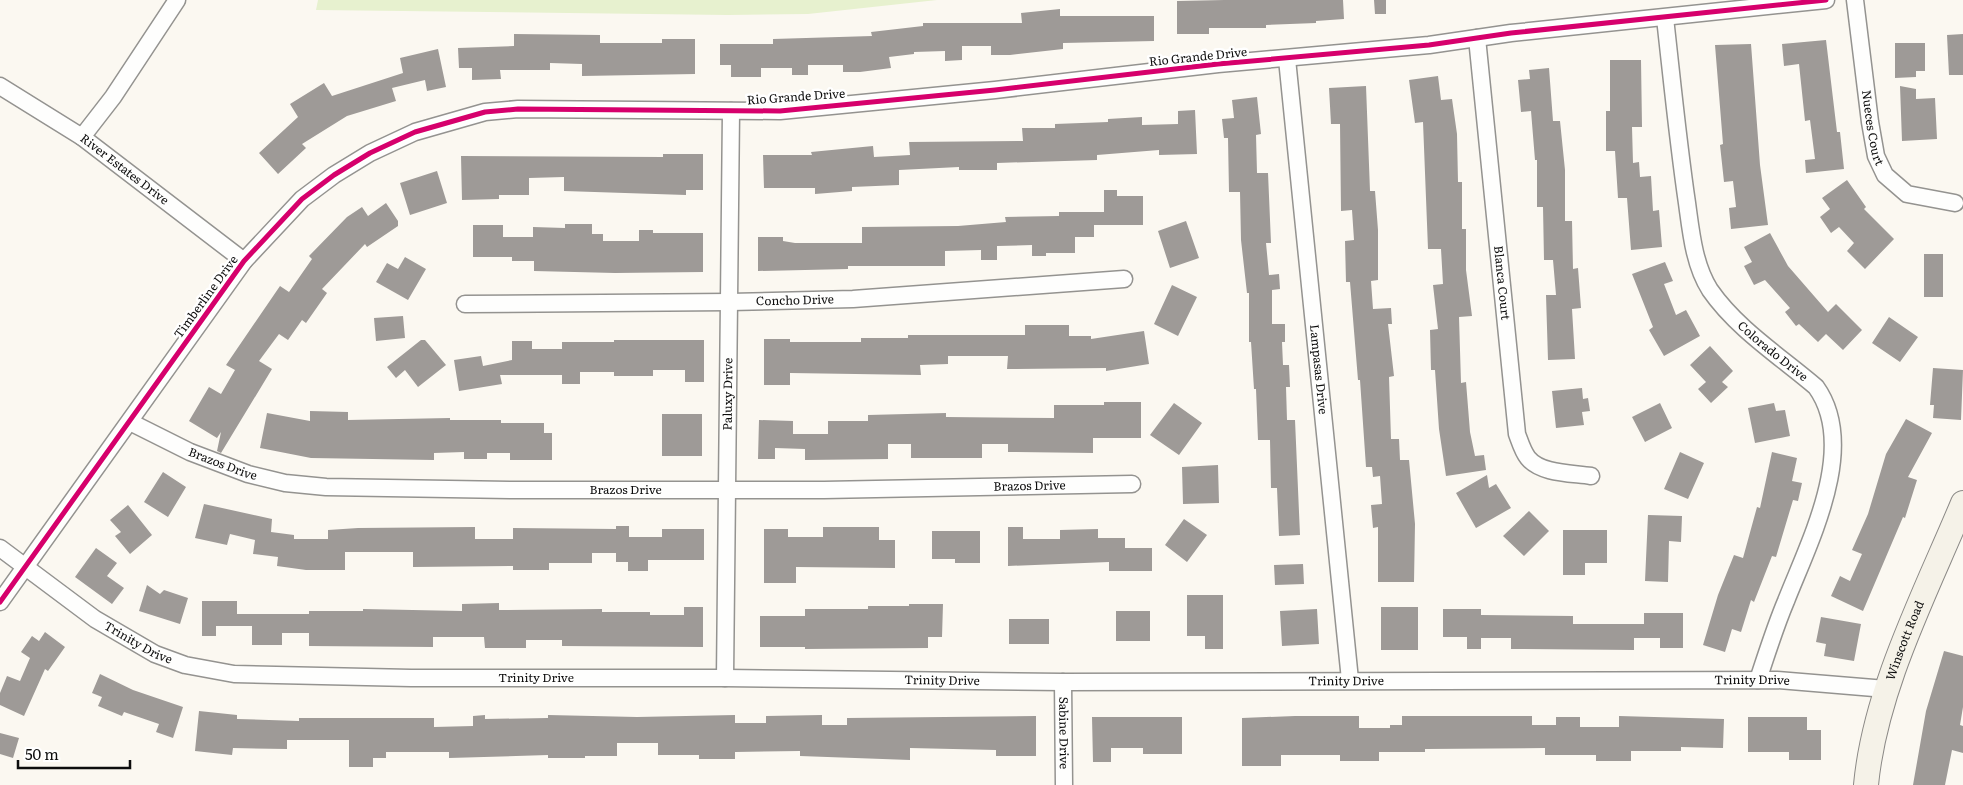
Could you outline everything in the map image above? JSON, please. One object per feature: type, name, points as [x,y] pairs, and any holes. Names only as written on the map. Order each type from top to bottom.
[{"type":"main road","name":"Winscott Road","points":[[1866,785],[1869,752],[1886,689],[1963,503]]},
{"type":"street","points":[[82,137],[113,97],[176,0]]},
{"type":"street","name":"Rio Grande Drive","points":[[571,110],[780,111],[1429,45],[1476,38],[1826,0]]},
{"type":"street","name":"Nueces Court","points":[[1855,0],[1870,122],[1876,156],[1884,175],[1907,194],[1955,203]]},
{"type":"street","name":"Colorado Drive","points":[[1665,18],[1683,175],[1692,237],[1700,270],[1709,288],[1721,305],[1816,388],[1823,397],[1831,424],[1832,458],[1822,508],[1773,633],[1758,680]]},
{"type":"street","name":"Blanca Court","points":[[1476,38],[1517,434],[1527,457],[1534,464],[1542,468],[1591,476]]},
{"type":"street","name":"Lampasas Drive","points":[[1287,59],[1350,680]]},
{"type":"street","name":"River Estates Drive","points":[[0,86],[82,137],[244,261]]},
{"type":"street","name":"Timberline Drive","points":[[0,602],[244,261],[302,199],[370,153],[415,132],[485,112],[518,109],[571,110]]},
{"type":"street","name":"Paluxy Drive","points":[[725,678],[731,111]]},
{"type":"street","name":"Concho Drive","points":[[465,304],[730,302],[853,298],[1124,279]]},
{"type":"street","name":"Brazos Drive","points":[[130,422],[206,458],[248,474],[285,483],[326,487],[503,490],[728,490],[1132,484]]},
{"type":"street","name":"Trinity Drive","points":[[0,548],[95,620],[154,654],[185,665],[234,674],[411,678],[725,678],[1063,682],[1758,680],[1886,689]]},
{"type":"street","name":"Sabine Drive","points":[[1063,682],[1064,785]]},
{"type":"green space","points":[[318,0],[937,0],[808,14],[728,15],[316,10]]},
{"type":"building","points":[[1343,0],[1344,19],[1316,21],[1316,23],[1266,25],[1266,28],[1209,28],[1209,34],[1177,34],[1177,1]]},
{"type":"building","points":[[1374,0],[1386,0],[1386,14],[1375,14]]},
{"type":"building","points":[[1060,9],[1060,16],[1154,16],[1154,41],[1063,43],[1063,49],[1010,55],[991,55],[991,46],[962,46],[962,60],[945,61],[945,51],[914,52],[914,54],[889,57],[891,68],[843,72],[843,65],[808,65],[808,75],[792,75],[792,68],[761,68],[761,77],[731,77],[731,65],[720,65],[720,44],[773,44],[773,39],[872,36],[871,32],[923,26],[923,23],[1022,23],[1021,13]]},
{"type":"building","points":[[514,34],[600,35],[600,43],[662,43],[662,39],[695,39],[695,74],[582,76],[582,64],[550,63],[550,70],[500,70],[501,79],[472,80],[472,68],[459,68],[458,48],[514,46]]},
{"type":"building","points":[[1963,34],[1963,75],[1949,75],[1947,35]]},
{"type":"building","points":[[1826,40],[1837,132],[1840,132],[1844,169],[1806,173],[1805,160],[1815,159],[1810,120],[1805,121],[1799,64],[1784,66],[1782,44]]},
{"type":"building","points":[[1895,43],[1925,43],[1925,71],[1916,71],[1916,77],[1895,78]]},
{"type":"building","points":[[1751,44],[1760,165],[1768,225],[1731,229],[1729,208],[1736,207],[1733,181],[1724,182],[1720,145],[1723,144],[1715,45]]},
{"type":"building","points":[[438,49],[446,87],[427,91],[425,80],[392,88],[396,101],[347,116],[302,144],[306,148],[278,174],[259,153],[298,117],[290,104],[324,83],[332,96],[403,73],[400,58]]},
{"type":"building","points":[[1610,60],[1641,60],[1642,127],[1632,127],[1633,163],[1639,162],[1640,177],[1651,176],[1653,211],[1659,210],[1662,247],[1631,250],[1627,198],[1618,198],[1615,151],[1606,151],[1606,111],[1610,111]]},
{"type":"building","points":[[1549,68],[1553,121],[1560,121],[1565,170],[1565,221],[1572,221],[1573,269],[1578,268],[1581,308],[1572,309],[1575,359],[1548,360],[1546,295],[1556,295],[1553,260],[1544,260],[1543,207],[1537,207],[1537,160],[1535,160],[1531,111],[1521,112],[1518,80],[1530,79],[1529,70]]},
{"type":"building","points":[[1438,76],[1441,100],[1452,99],[1457,134],[1458,182],[1462,182],[1462,229],[1466,229],[1466,270],[1472,316],[1459,317],[1461,383],[1466,382],[1470,432],[1475,456],[1484,455],[1486,470],[1446,476],[1439,429],[1435,370],[1431,370],[1430,330],[1438,329],[1433,285],[1443,284],[1441,249],[1428,249],[1423,122],[1415,123],[1409,80]]},
{"type":"building","points":[[1366,86],[1370,191],[1375,191],[1378,230],[1378,280],[1371,281],[1373,309],[1391,308],[1392,324],[1388,324],[1394,376],[1389,377],[1391,439],[1399,439],[1400,460],[1409,460],[1415,524],[1414,582],[1378,582],[1378,527],[1373,528],[1371,505],[1382,504],[1380,476],[1373,477],[1372,467],[1366,467],[1360,380],[1358,380],[1350,282],[1346,282],[1345,241],[1354,240],[1352,210],[1341,211],[1340,124],[1331,124],[1329,88]]},
{"type":"building","points":[[1900,86],[1916,89],[1916,99],[1935,98],[1937,139],[1902,141]]},
{"type":"building","points":[[1257,97],[1261,134],[1256,135],[1257,173],[1268,173],[1271,243],[1266,243],[1269,275],[1279,274],[1280,289],[1272,290],[1272,324],[1285,324],[1285,342],[1282,342],[1283,365],[1289,365],[1290,387],[1286,387],[1287,420],[1295,420],[1300,535],[1279,536],[1277,488],[1271,488],[1270,440],[1258,440],[1256,389],[1254,389],[1251,342],[1249,342],[1249,293],[1247,293],[1241,240],[1240,192],[1229,192],[1228,138],[1224,138],[1222,119],[1234,118],[1232,100]]},
{"type":"building","points":[[1195,110],[1197,154],[1159,155],[1159,150],[1097,155],[1097,160],[997,163],[997,170],[959,170],[959,167],[899,170],[899,185],[852,187],[852,191],[815,194],[815,188],[764,188],[763,155],[812,155],[811,152],[873,146],[874,157],[910,155],[909,142],[1023,141],[1022,128],[1055,128],[1055,124],[1108,122],[1108,119],[1142,117],[1142,125],[1178,124],[1178,111]]},
{"type":"building","points":[[663,154],[703,154],[703,190],[686,190],[686,195],[564,191],[564,177],[529,178],[529,195],[499,195],[499,199],[462,200],[461,156],[663,157]]},
{"type":"building","points":[[437,171],[447,203],[410,215],[400,183]]},
{"type":"building","points":[[1847,180],[1866,207],[1864,209],[1894,239],[1865,269],[1847,251],[1854,243],[1839,227],[1831,233],[1820,217],[1830,209],[1822,198]]},
{"type":"building","points":[[1104,190],[1117,190],[1117,196],[1143,196],[1143,225],[1094,225],[1094,237],[1075,237],[1075,253],[1046,253],[1046,256],[1032,256],[1032,245],[997,246],[997,260],[981,260],[981,250],[945,251],[945,266],[848,266],[848,269],[758,271],[758,237],[783,237],[783,241],[795,243],[862,243],[862,227],[958,226],[1006,222],[1005,217],[1059,216],[1059,212],[1104,212]]},
{"type":"building","points":[[386,203],[398,221],[398,226],[367,247],[365,244],[322,289],[327,293],[306,323],[302,320],[288,340],[279,334],[259,361],[272,369],[221,453],[217,451],[221,432],[217,438],[189,421],[209,387],[221,394],[235,370],[226,365],[280,286],[289,292],[312,259],[309,256],[347,217],[362,207],[368,216]]},
{"type":"building","points":[[1186,221],[1199,258],[1170,268],[1158,231]]},
{"type":"building","points":[[565,224],[592,224],[592,234],[603,234],[603,241],[639,241],[639,230],[653,230],[653,233],[703,233],[703,272],[615,273],[534,271],[534,261],[512,261],[512,257],[473,257],[473,225],[503,225],[503,237],[533,237],[533,227],[565,228]]},
{"type":"building","points":[[1770,233],[1788,266],[1828,312],[1836,304],[1862,330],[1843,350],[1826,334],[1818,342],[1799,324],[1796,326],[1785,312],[1790,308],[1765,280],[1754,285],[1744,266],[1752,262],[1744,247]]},
{"type":"building","points":[[1924,254],[1943,254],[1943,297],[1924,297]]},
{"type":"building","points":[[405,257],[426,269],[408,300],[376,282],[387,263],[398,269]]},
{"type":"building","points":[[1665,262],[1673,281],[1664,284],[1676,315],[1686,310],[1700,336],[1664,356],[1649,330],[1653,327],[1632,274]]},
{"type":"building","points":[[1172,285],[1197,297],[1178,336],[1154,324]]},
{"type":"building","points":[[403,316],[405,338],[376,341],[374,318]]},
{"type":"building","points":[[1889,317],[1918,337],[1900,362],[1872,343]]},
{"type":"building","points":[[1025,325],[1069,325],[1069,336],[1091,336],[1091,339],[1144,331],[1149,364],[1106,371],[1106,368],[1007,369],[1008,356],[948,356],[948,364],[920,365],[921,375],[790,373],[790,385],[764,385],[764,339],[790,339],[790,342],[861,342],[861,338],[908,338],[908,335],[1025,335]]},
{"type":"building","points":[[421,340],[425,340],[446,365],[418,387],[405,370],[396,378],[387,367]]},
{"type":"building","points":[[614,340],[704,340],[704,382],[685,382],[685,370],[653,370],[653,376],[614,376],[614,372],[580,372],[580,384],[562,384],[562,375],[500,375],[502,384],[459,391],[454,360],[481,356],[483,366],[512,360],[512,341],[532,341],[532,349],[562,349],[562,342],[614,342]]},
{"type":"building","points":[[1710,346],[1733,371],[1722,382],[1728,387],[1711,403],[1698,389],[1706,382],[1690,365]]},
{"type":"building","points":[[1933,368],[1963,370],[1961,420],[1933,418],[1934,405],[1930,405]]},
{"type":"building","points":[[1582,388],[1583,399],[1588,398],[1590,411],[1582,412],[1584,425],[1556,428],[1552,391]]},
{"type":"building","points":[[1104,402],[1141,402],[1141,438],[1093,438],[1093,453],[1008,452],[1008,444],[982,444],[982,458],[911,458],[911,444],[888,444],[888,459],[805,460],[805,449],[775,448],[775,459],[758,459],[759,420],[793,421],[793,434],[828,434],[828,421],[868,421],[868,415],[946,413],[946,417],[1054,418],[1054,405],[1104,405]]},
{"type":"building","points":[[1174,403],[1202,423],[1179,455],[1150,435]]},
{"type":"building","points":[[1660,403],[1672,428],[1645,442],[1632,417]]},
{"type":"building","points":[[1774,403],[1776,411],[1785,410],[1790,436],[1755,443],[1748,408]]},
{"type":"building","points":[[310,411],[348,412],[348,420],[450,418],[450,420],[501,420],[501,423],[544,423],[544,433],[552,433],[552,460],[510,460],[510,453],[487,453],[487,459],[464,459],[464,452],[434,453],[434,460],[311,458],[260,448],[267,413],[310,421]]},
{"type":"building","points":[[662,414],[702,414],[702,456],[662,456]]},
{"type":"building","points":[[1906,419],[1932,433],[1908,477],[1917,480],[1905,518],[1903,517],[1863,611],[1831,596],[1840,576],[1850,581],[1862,554],[1852,550],[1868,514],[1886,454]]},
{"type":"building","points":[[1680,452],[1704,463],[1688,499],[1664,489]]},
{"type":"building","points":[[1772,452],[1797,458],[1792,481],[1802,483],[1798,501],[1793,500],[1776,557],[1772,556],[1754,602],[1751,600],[1741,632],[1732,629],[1725,652],[1703,645],[1718,595],[1734,555],[1743,558],[1757,507],[1760,508]]},
{"type":"building","points":[[1218,465],[1219,503],[1183,504],[1182,467]]},
{"type":"building","points":[[163,472],[186,487],[168,517],[144,502]]},
{"type":"building","points":[[1487,475],[1489,488],[1496,484],[1511,508],[1476,528],[1456,493]]},
{"type":"building","points":[[204,504],[272,519],[271,532],[294,535],[294,539],[328,539],[328,530],[358,528],[475,527],[475,539],[513,539],[513,528],[616,529],[616,526],[629,526],[629,537],[662,537],[662,529],[704,529],[704,560],[648,560],[648,571],[628,571],[628,562],[616,562],[616,553],[592,553],[592,563],[549,563],[549,570],[513,570],[513,566],[413,567],[413,552],[345,552],[345,570],[306,570],[277,566],[278,557],[253,554],[255,540],[230,534],[227,545],[195,538]]},
{"type":"building","points":[[128,505],[152,535],[130,554],[115,536],[121,532],[110,520]]},
{"type":"building","points":[[1529,511],[1549,531],[1524,556],[1503,536]]},
{"type":"building","points":[[1648,515],[1682,516],[1681,542],[1669,541],[1668,582],[1645,581]]},
{"type":"building","points":[[1184,519],[1207,535],[1187,562],[1165,545]]},
{"type":"building","points":[[823,527],[879,527],[879,540],[895,540],[895,568],[796,567],[796,583],[764,583],[764,529],[788,529],[788,537],[823,537]]},
{"type":"building","points":[[1008,527],[1023,527],[1023,539],[1060,539],[1060,530],[1098,529],[1098,538],[1125,538],[1125,548],[1152,548],[1152,571],[1109,571],[1109,562],[1008,566]]},
{"type":"building","points":[[1563,530],[1607,530],[1607,563],[1585,563],[1585,575],[1563,575]]},
{"type":"building","points":[[932,531],[980,531],[980,563],[955,563],[955,559],[932,559]]},
{"type":"building","points":[[96,548],[117,563],[107,576],[124,588],[112,604],[75,577]]},
{"type":"building","points":[[1303,564],[1304,584],[1275,585],[1274,565]]},
{"type":"building","points":[[147,585],[160,594],[164,590],[188,598],[180,624],[139,611]]},
{"type":"building","points":[[1187,595],[1223,595],[1223,649],[1205,649],[1205,636],[1187,636]]},
{"type":"building","points":[[202,601],[237,601],[237,614],[309,614],[309,611],[363,611],[363,609],[462,611],[462,604],[499,603],[499,610],[602,609],[602,612],[650,612],[650,615],[684,615],[684,607],[703,607],[703,647],[562,646],[562,640],[526,640],[526,648],[485,648],[484,637],[433,637],[433,647],[309,646],[309,633],[282,633],[282,645],[252,645],[252,626],[216,626],[216,636],[202,636]]},
{"type":"building","points":[[909,604],[943,604],[942,637],[928,637],[928,648],[805,649],[805,647],[760,647],[760,616],[805,616],[805,609],[868,609],[868,606],[909,606]]},
{"type":"building","points":[[1381,607],[1418,607],[1418,650],[1381,650]]},
{"type":"building","points":[[1317,609],[1319,644],[1282,646],[1280,611]]},
{"type":"building","points":[[1443,609],[1481,609],[1481,615],[1573,616],[1573,624],[1644,624],[1644,613],[1683,613],[1683,648],[1660,648],[1660,638],[1634,638],[1634,650],[1511,649],[1511,638],[1481,638],[1481,649],[1467,649],[1467,637],[1443,637]]},
{"type":"building","points":[[1116,611],[1150,611],[1150,641],[1116,641]]},
{"type":"building","points":[[1821,617],[1861,624],[1854,661],[1824,656],[1826,644],[1816,642]]},
{"type":"building","points":[[1009,619],[1049,619],[1049,644],[1009,644]]},
{"type":"building","points":[[45,632],[65,647],[48,671],[45,669],[24,716],[0,705],[0,693],[7,676],[20,681],[30,658],[21,652],[32,636],[39,641]]},
{"type":"building","points":[[1944,651],[1963,656],[1963,707],[1960,725],[1963,726],[1963,753],[1952,750],[1945,785],[1913,785],[1926,711]]},
{"type":"building","points":[[100,674],[133,690],[183,707],[173,738],[156,732],[159,724],[124,712],[122,716],[98,706],[102,697],[92,693]]},
{"type":"building","points":[[199,711],[237,715],[237,719],[299,721],[299,718],[434,718],[434,727],[473,726],[473,716],[485,715],[485,719],[548,718],[548,715],[637,717],[735,715],[735,723],[766,723],[766,716],[822,715],[822,725],[847,725],[847,718],[1036,716],[1036,756],[996,756],[996,750],[910,748],[910,760],[800,756],[800,751],[735,752],[735,759],[699,759],[699,755],[658,755],[658,743],[617,743],[617,756],[548,758],[548,755],[449,758],[449,752],[386,752],[386,758],[373,758],[373,767],[349,767],[349,740],[287,740],[287,749],[233,748],[232,755],[195,751]]},
{"type":"building","points":[[1359,716],[1359,728],[1390,728],[1390,725],[1402,725],[1402,716],[1532,716],[1532,725],[1556,725],[1556,717],[1580,717],[1580,727],[1619,727],[1619,716],[1724,719],[1723,748],[1681,747],[1681,751],[1631,751],[1631,761],[1596,761],[1596,755],[1545,755],[1545,748],[1425,749],[1425,752],[1379,752],[1379,761],[1340,761],[1340,755],[1281,755],[1281,766],[1242,766],[1242,718]]},
{"type":"building","points":[[1092,717],[1182,717],[1182,754],[1143,754],[1143,748],[1111,748],[1111,762],[1093,762]]},
{"type":"building","points":[[1748,717],[1807,717],[1807,730],[1821,730],[1821,760],[1789,760],[1789,752],[1748,752]]},
{"type":"building","points":[[0,733],[19,738],[13,758],[0,754]]},
{"type":"cycle path","points":[[0,602],[244,261],[302,199],[334,175],[370,153],[415,132],[485,112],[518,109],[780,111],[995,90],[1218,64],[1429,45],[1511,33],[1826,0]]}]
